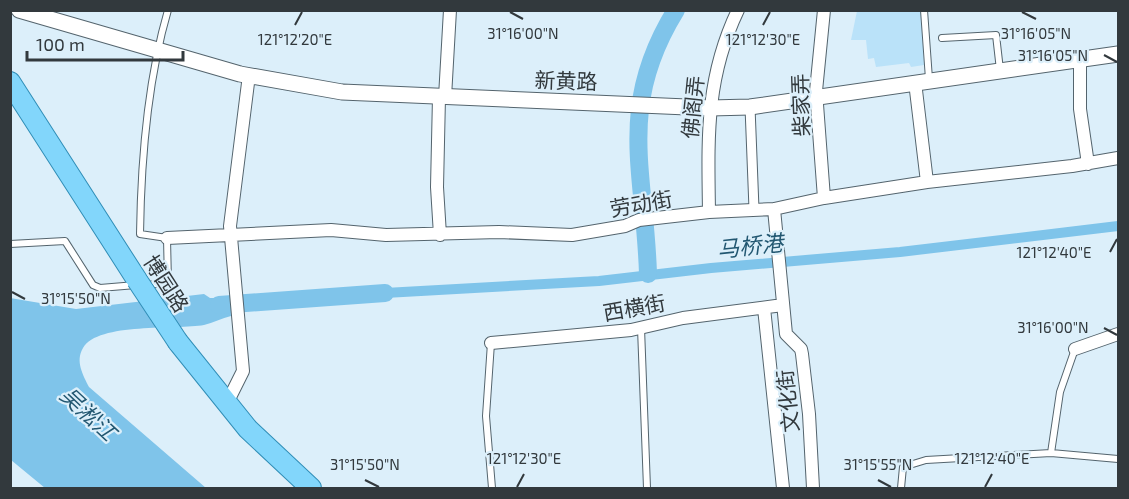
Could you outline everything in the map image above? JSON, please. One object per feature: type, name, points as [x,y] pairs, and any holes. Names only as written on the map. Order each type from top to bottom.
[{"type":"main road","name":"博园路","points":[[10,82],[130,281]]},
{"type":"main road","name":"博园路","points":[[10,107],[171,342],[239,436],[292,489]]},
{"type":"main road","name":"博园路","points":[[171,342],[248,429],[311,489]]},
{"type":"street","points":[[440,235],[437,195],[442,97],[450,10]]},
{"type":"street","name":"佛阁弄","points":[[709,212],[707,148],[710,108],[716,67],[738,10]]},
{"type":"street","name":"柴家弄","points":[[824,10],[817,97],[824,198]]},
{"type":"street","name":"新黄路","points":[[28,12],[156,51],[249,75],[342,92],[710,108],[750,107],[922,80],[1119,54]]},
{"type":"street","points":[[1080,59],[1080,109],[1088,164]]},
{"type":"street","points":[[226,403],[243,371],[231,237],[249,75]]},
{"type":"street","points":[[922,80],[927,182]]},
{"type":"street","points":[[750,107],[754,209]]},
{"type":"street","name":"劳动街","points":[[166,238],[231,237],[331,230],[386,235],[499,232],[572,235],[625,226],[644,220],[709,212],[774,209],[824,198],[927,182],[1088,164],[1119,158]]},
{"type":"street","name":"文化街","points":[[774,209],[788,339],[798,346],[802,354],[809,414],[813,489]]},
{"type":"street","name":"西横街","points":[[491,343],[641,328],[683,318],[783,305]]},
{"type":"street","points":[[764,308],[783,489]]},
{"type":"street","points":[[1075,349],[1119,334]]},
{"type":"lane","points":[[10,243],[65,241],[81,262],[88,281],[100,288],[168,283],[166,238],[140,234],[147,127],[156,51],[168,10]]},
{"type":"lane","points":[[922,80],[924,10]]},
{"type":"lane","points":[[942,38],[996,35],[1000,70]]},
{"type":"lane","points":[[641,328],[647,489]]},
{"type":"lane","points":[[491,343],[486,433],[492,489]]},
{"type":"lane","points":[[1051,453],[1059,392],[1075,349]]},
{"type":"lane","points":[[902,489],[903,467],[916,462],[1051,453],[1119,459]]},
{"type":"shaded area","points":[[857,11],[921,11],[924,65],[911,67],[909,63],[876,67],[874,58],[868,59],[866,40],[851,40]]},
{"type":"water","name":"吴淞江","points":[[204,294],[210,298],[230,298],[231,316],[204,325],[139,329],[104,334],[91,340],[83,348],[80,358],[84,378],[89,387],[206,488],[45,488],[11,460],[10,298],[76,309]]},
{"type":"waterway","points":[[648,274],[638,140],[640,109],[646,78],[657,45],[676,10]]},
{"type":"waterway","name":"马桥港","points":[[385,293],[599,281],[711,268],[900,252],[1118,226]]},
{"type":"waterway","points":[[219,305],[385,293]]}]
